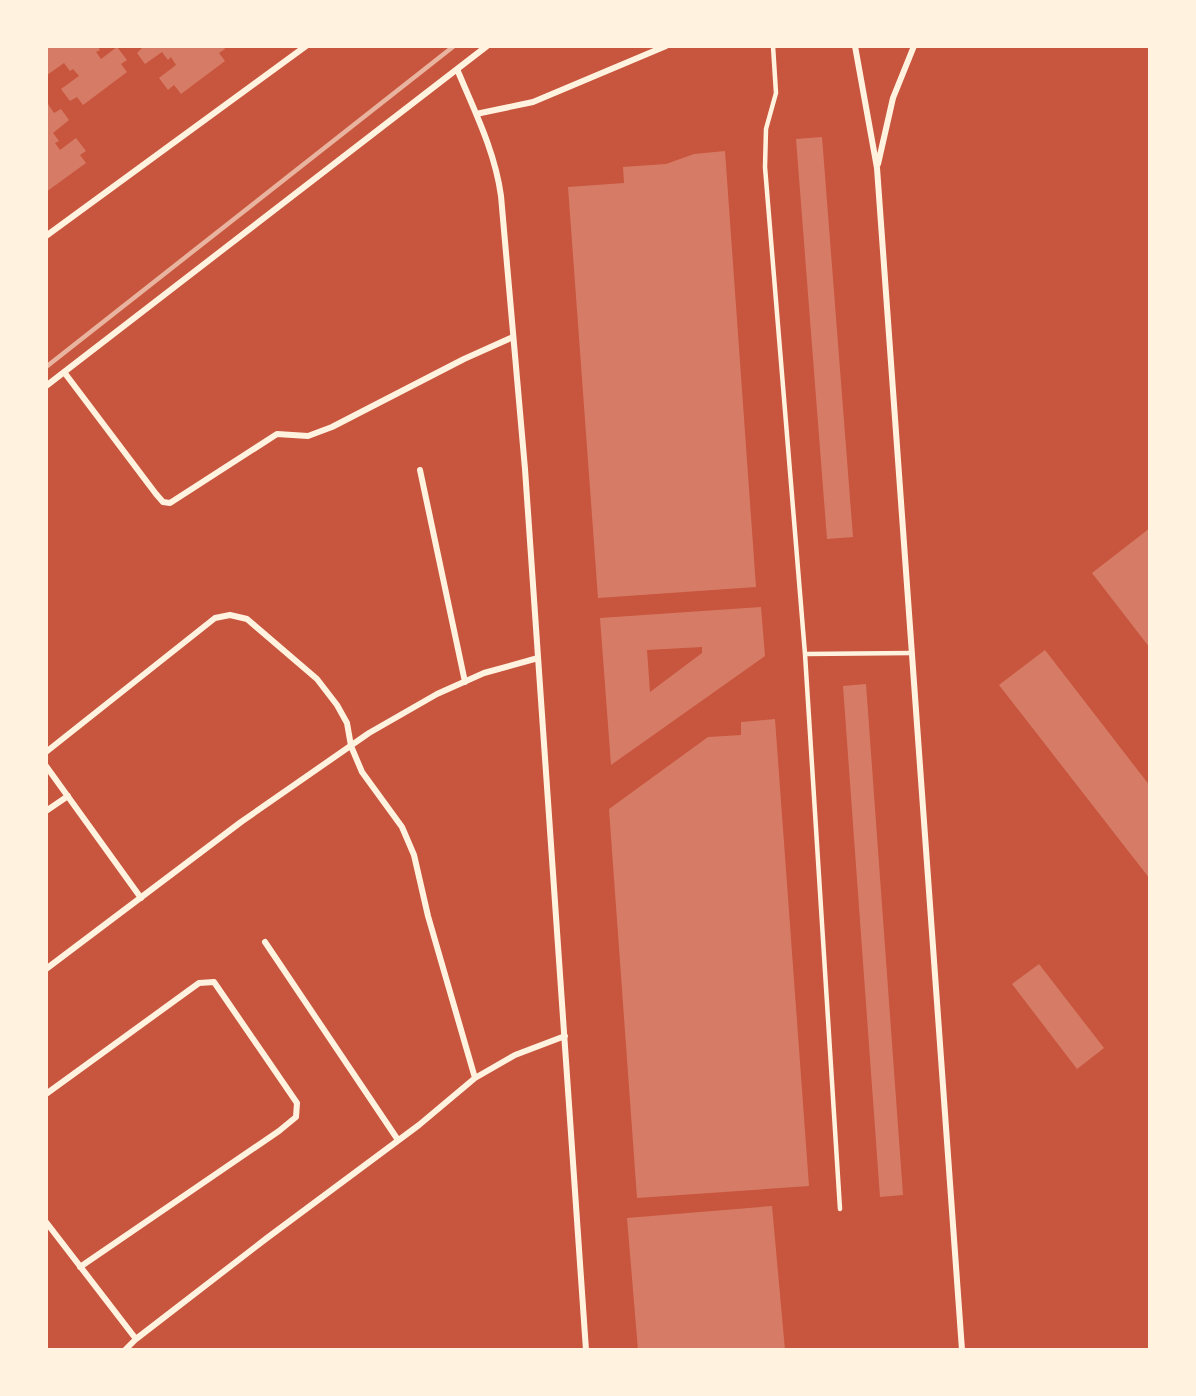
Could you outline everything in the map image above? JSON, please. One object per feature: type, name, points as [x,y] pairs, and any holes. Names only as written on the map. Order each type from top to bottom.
[{"type":"street","points":[[46,236],[306,46]]},
{"type":"street","points":[[46,386],[487,46]]},
{"type":"street","points":[[476,114],[533,102],[666,46]]},
{"type":"street","points":[[855,46],[877,168],[962,1350]]},
{"type":"street","points":[[877,168],[893,98],[914,46]]},
{"type":"street","points":[[457,69],[488,141],[499,179],[525,469],[586,1350]]},
{"type":"street","points":[[64,372],[156,494],[163,502],[170,503],[277,434],[308,436],[332,427],[513,337]]},
{"type":"street","points":[[420,470],[465,682]]},
{"type":"street","points":[[46,752],[215,618],[231,615],[247,619],[317,679],[337,705],[347,723],[351,746],[362,772],[402,827],[414,855],[428,916],[475,1078]]},
{"type":"street","points":[[46,969],[241,822],[351,746],[437,694],[484,673],[538,658]]},
{"type":"street","points":[[46,766],[141,898]]},
{"type":"street","points":[[46,811],[68,796]]},
{"type":"street","points":[[265,942],[398,1140]]},
{"type":"street","points":[[46,1094],[199,983],[214,982],[297,1103],[296,1117],[279,1131],[80,1267]]},
{"type":"street","points":[[125,1350],[475,1078],[515,1055],[565,1036]]},
{"type":"street","points":[[46,1222],[136,1340]]},
{"type":"lane","points":[[773,46],[776,93],[766,129],[765,167],[805,654],[840,1209]]},
{"type":"lane","points":[[805,654],[912,653]]},
{"type":"building","points":[[46,46],[97,46],[100,50],[96,52],[101,59],[117,47],[127,60],[121,64],[127,72],[83,105],[77,97],[70,101],[61,89],[79,76],[73,69],[70,71],[64,63],[47,75]]},
{"type":"building","points":[[141,46],[198,46],[199,48],[223,46],[225,49],[219,53],[225,61],[181,94],[174,85],[168,90],[159,78],[176,65],[171,57],[168,60],[162,52],[145,64],[137,53],[142,48]]},
{"type":"building","points":[[48,104],[54,113],[61,109],[69,120],[53,133],[59,141],[55,143],[60,150],[76,138],[86,151],[80,155],[86,163],[46,192],[46,105]]},
{"type":"building","points":[[822,137],[853,537],[827,539],[796,139]]},
{"type":"building","points":[[725,151],[756,587],[598,598],[568,187],[624,183],[623,167],[666,164],[694,154]]},
{"type":"building","points":[[1150,528],[1150,648],[1092,573]]},
{"type":"building","points":[[761,607],[765,656],[611,765],[600,618]],"holes":[[[702,647],[702,653],[650,692],[647,650]]]},
{"type":"building","points":[[1045,650],[1150,786],[1150,879],[999,685]]},
{"type":"building","points":[[866,684],[903,1195],[880,1197],[843,686]]},
{"type":"building","points":[[775,719],[809,1186],[637,1198],[609,809],[708,737],[741,735],[741,722]]},
{"type":"building","points":[[1039,964],[1104,1048],[1077,1069],[1012,984]]},
{"type":"building","points":[[772,1206],[785,1350],[638,1350],[627,1218]]},
{"type":"railway","points":[[46,367],[454,46]]}]
